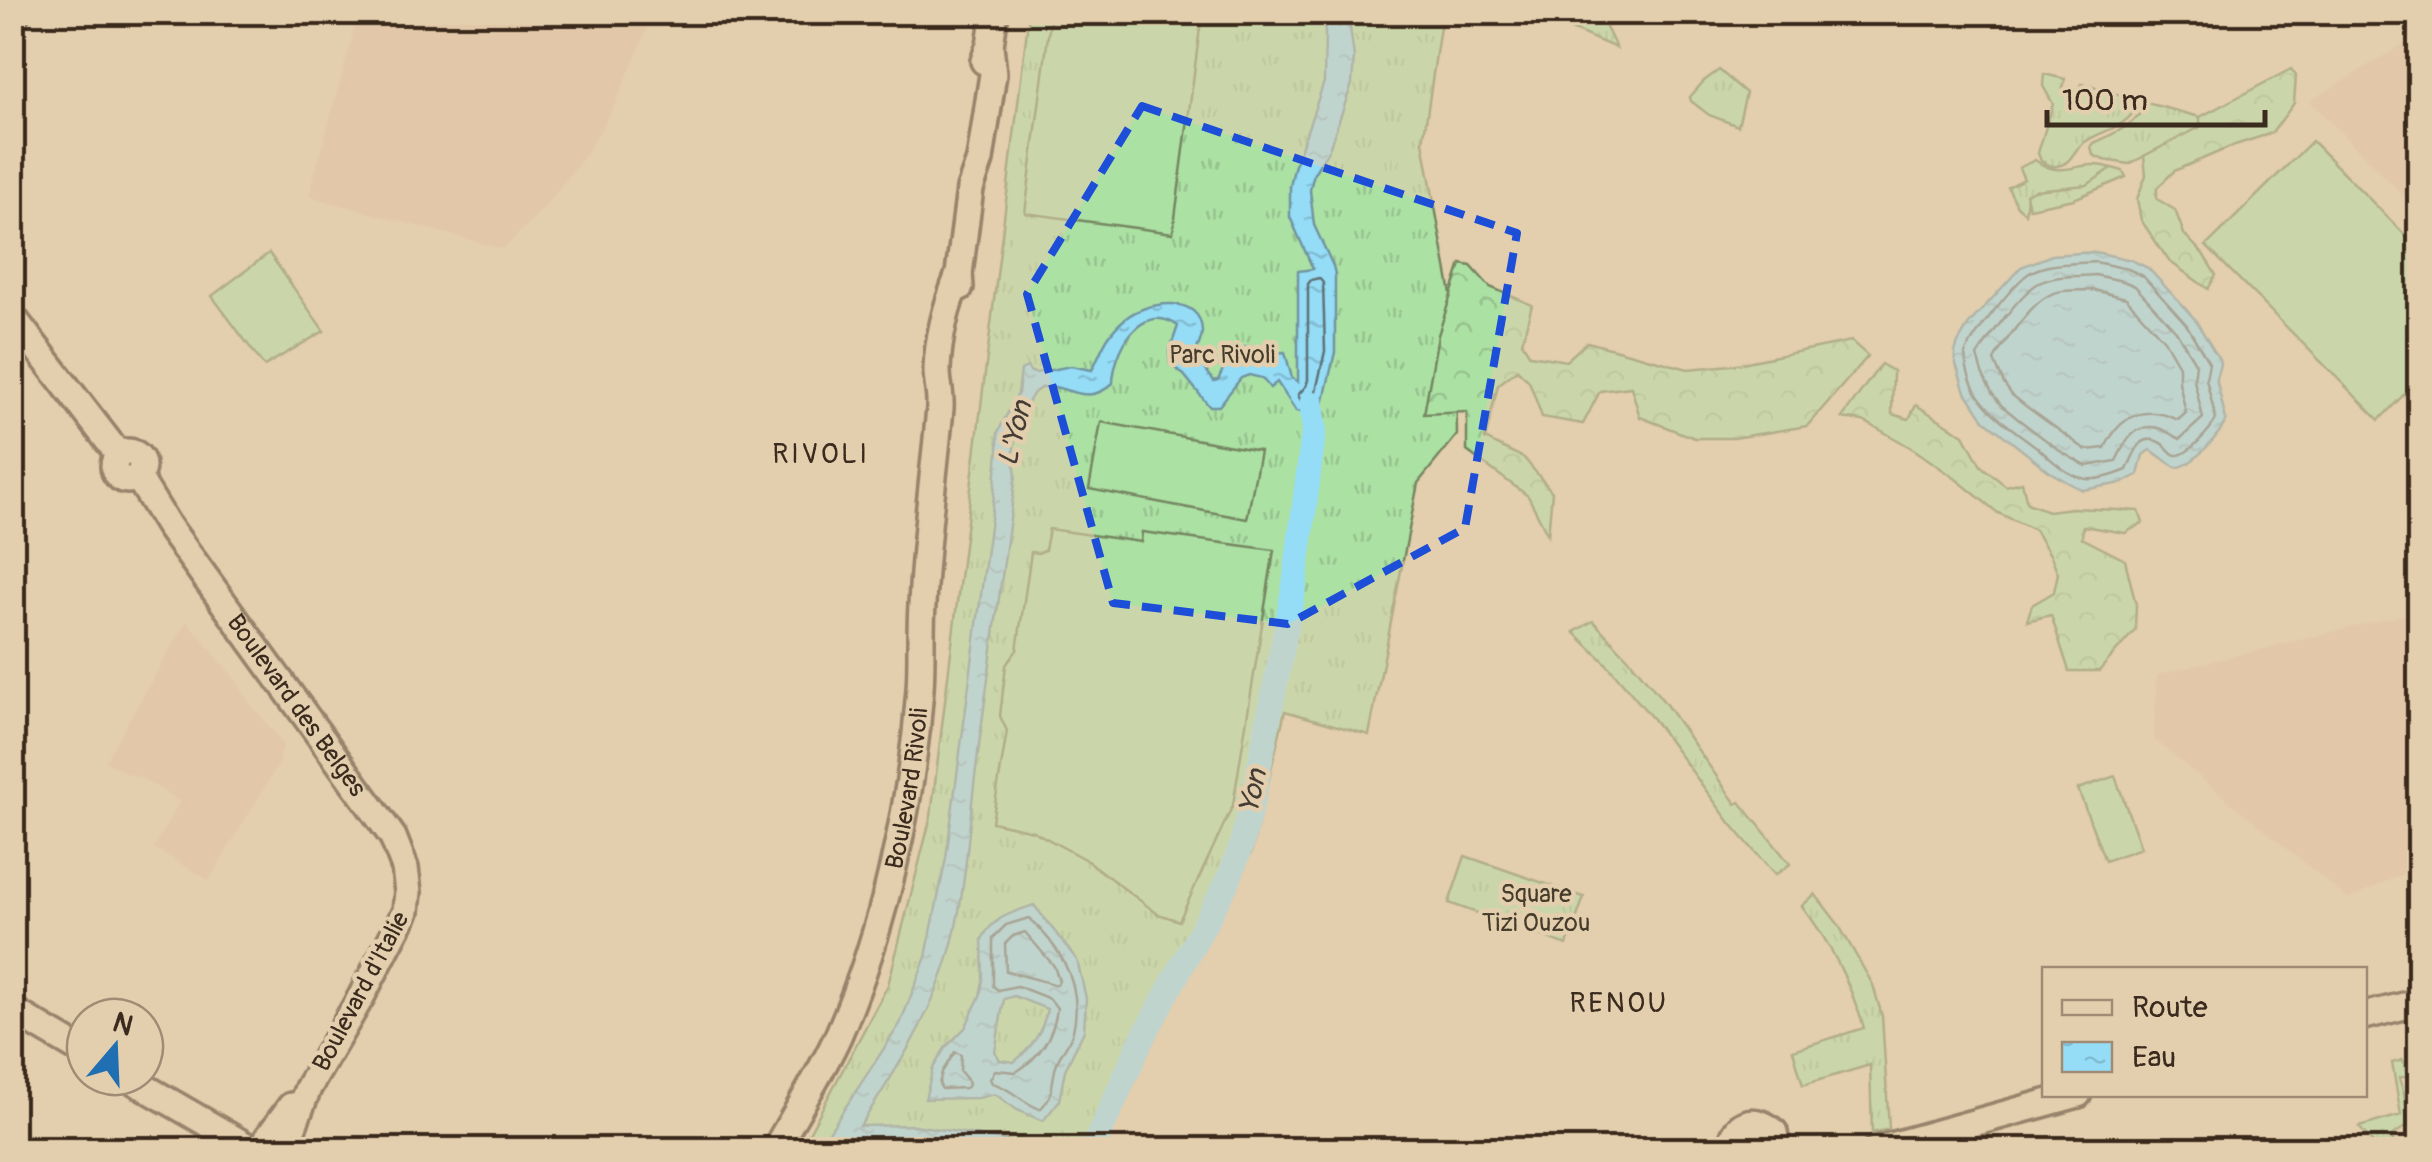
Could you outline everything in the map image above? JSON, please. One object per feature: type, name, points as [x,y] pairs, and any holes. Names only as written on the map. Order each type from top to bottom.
[{"type":"street","points":[[12,18],[18,12]]},
{"type":"street","name":"Boulevard Rivoli","points":[[775,1150],[828,1056],[847,1013],[885,896],[911,770],[920,688],[932,470],[941,402],[937,371],[949,298],[959,274],[970,189],[967,158],[973,113],[980,72],[990,46],[994,12]]},
{"type":"street","name":"Boulevard des Belges","points":[[12,316],[119,456],[130,452],[138,456],[143,464],[138,477],[168,526],[393,837],[405,868],[408,892]]},
{"type":"street","name":"Boulevard d'Italie","points":[[267,1147],[308,1088],[388,949],[406,911],[408,892]]},
{"type":"street","points":[[2367,1015],[2420,1002]]},
{"type":"street","points":[[12,1010],[65,1041]]},
{"type":"street","points":[[165,1096],[267,1147]]},
{"type":"street","points":[[1876,1150],[2067,1097]]},
{"type":"street","points":[[1731,1150],[1732,1136],[1748,1122],[1769,1127],[1780,1148]]},
{"type":"highlighted area","points":[[1142,106],[1517,233],[1465,528],[1288,624],[1113,603],[1027,294]]},
{"type":"shaded area","points":[[359,12],[654,13],[614,106],[586,154],[541,211],[503,249],[309,196]]},
{"type":"shaded area","points":[[2419,35],[2419,211],[2310,101]]},
{"type":"shaded area","points":[[2419,611],[2419,866],[2348,899],[2154,739],[2157,675]]},
{"type":"shaded area","points":[[187,621],[282,743],[278,756],[281,760],[209,880],[154,848],[180,801],[105,761]]},
{"type":"green space","name":"Parc Rivoli","points":[[1029,13],[1442,13],[1423,142],[1455,316],[1457,435],[1418,483],[1369,735],[1285,711],[1251,853],[1090,1149],[800,1150],[888,985],[931,816]]},
{"type":"green space","points":[[1051,13],[1202,13],[1173,233],[1025,213]]},
{"type":"green space","points":[[1576,13],[1599,13],[1616,48],[1557,23],[1560,14],[1573,19]]},
{"type":"green space","points":[[2291,69],[2296,76],[2294,103],[2272,133],[2174,171],[2157,188],[2157,199],[2175,210],[2184,234],[2216,275],[2208,289],[2169,261],[2141,220],[2137,199],[2146,175],[2144,156],[2200,127],[2200,117]]},
{"type":"green space","points":[[1719,70],[1746,93],[1738,126],[1709,115],[1691,101],[1690,97],[1704,81]]},
{"type":"green space","points":[[2044,74],[2065,79],[2063,88],[2079,91],[2082,84],[2140,101],[2127,119],[2089,139],[2065,163],[2050,166],[2041,161],[2038,153],[2053,104],[2043,86]]},
{"type":"green space","points":[[2147,103],[2200,117],[2201,127],[2129,164],[2093,155],[2094,143],[2131,123]]},
{"type":"green space","points":[[2312,141],[2419,249],[2419,379],[2379,420],[2206,246]]},
{"type":"green space","points":[[2035,160],[2055,169],[2090,165],[2112,168],[2088,185],[2027,197],[2025,213],[2008,187],[2024,179],[2019,168]]},
{"type":"green space","points":[[2112,168],[2123,171],[2126,177],[2074,199],[2029,208],[2026,194],[2034,190],[2087,185]]},
{"type":"green space","points":[[269,253],[324,331],[264,366],[212,296]]},
{"type":"green space","points":[[1461,264],[1471,266],[1490,287],[1532,305],[1522,342],[1530,355],[1566,361],[1587,342],[1688,369],[1732,365],[1851,341],[1868,356],[1807,426],[1734,438],[1694,438],[1640,417],[1631,387],[1600,391],[1583,424],[1542,417],[1529,381],[1517,370],[1498,385],[1485,439],[1524,458],[1552,492],[1548,535],[1528,496],[1467,451],[1467,412],[1424,414],[1438,335]]},
{"type":"green space","points":[[1881,364],[1893,371],[1892,414],[1909,419],[1916,405],[1964,435],[1981,466],[2006,486],[2022,482],[2027,503],[2048,511],[2139,511],[2143,523],[2125,533],[2083,526],[2082,538],[2125,560],[2136,605],[2135,630],[2099,671],[2069,671],[2051,615],[2027,621],[2032,605],[2054,592],[2058,573],[2035,530],[1998,513],[1915,450],[1863,421],[1842,418]]},
{"type":"green space","points":[[1101,422],[1260,451],[1247,519],[1089,489]]},
{"type":"green space","points":[[1049,529],[1141,542],[1142,532],[1274,550],[1233,805],[1179,921],[1158,914],[1086,860],[1033,831],[992,822],[1007,731],[1000,716],[1006,665],[1017,650],[1031,552],[1045,550]]},
{"type":"green space","points":[[1593,621],[1631,661],[1736,804],[1740,802],[1790,864],[1775,875],[1731,824],[1653,719],[1574,632]]},
{"type":"green space","points":[[2115,776],[2141,848],[2105,861],[2078,789]]},
{"type":"green space","name":"Square Tizi Ouzou","points":[[1465,856],[1584,897],[1567,945],[1449,903]]},
{"type":"green space","points":[[1815,894],[1838,924],[1873,985],[1882,1016],[1889,1129],[1872,1133],[1870,1065],[1803,1085],[1793,1050],[1864,1028],[1839,964],[1802,906]]},
{"type":"green space","points":[[2403,1060],[2407,1076],[2399,1078],[2408,1125],[2390,1137],[2400,1149],[2378,1149],[2359,1127],[2401,1115],[2392,1063]]},
{"type":"water","name":"L'Yon","points":[[1321,13],[1348,13],[1354,57],[1352,84],[1310,190],[1314,225],[1335,274],[1335,352],[1321,413],[1296,411],[1277,382],[1270,388],[1262,378],[1249,375],[1241,378],[1219,406],[1209,406],[1170,364],[1169,352],[1178,326],[1152,319],[1141,324],[1124,344],[1113,383],[1092,394],[1054,387],[1036,391],[1017,434],[1016,475],[954,937],[921,1024],[860,1126],[915,1125],[1005,1140],[1023,1149],[903,1136],[853,1138],[845,1149],[818,1149],[900,1024],[926,957],[946,858],[993,504],[998,432],[1018,393],[1021,370],[1027,367],[1036,373],[1071,366],[1092,370],[1109,336],[1126,318],[1147,308],[1172,304],[1193,311],[1200,320],[1202,335],[1195,355],[1214,381],[1232,355],[1248,346],[1270,353],[1285,352],[1292,378],[1298,382],[1298,271],[1313,269],[1290,217],[1290,187],[1324,82],[1325,32]]},
{"type":"water","points":[[2095,252],[2148,268],[2194,318],[2219,359],[2216,378],[2226,420],[2206,448],[2184,465],[2175,467],[2150,450],[2143,455],[2138,475],[2122,483],[2083,490],[2050,472],[1984,420],[1964,389],[1955,352],[1969,324],[2021,267],[2052,255]]},
{"type":"water","points":[[1034,905],[1077,960],[1086,998],[1084,1031],[1065,1070],[1059,1101],[1043,1121],[1017,1110],[995,1094],[925,1099],[933,1068],[945,1048],[965,1028],[980,996],[982,939],[997,921]],"holes":[[[1014,996],[1047,1009],[1040,1032],[1026,1051],[1014,1062],[1000,1060],[995,1052],[1004,999]]]},
{"type":"waterway","name":"Yon","points":[[1092,1150],[1141,1041],[1229,879],[1241,846],[1295,582],[1314,429],[1312,403]]},
{"type":"district","name":"RIVOLI","points":[[821,453]]},
{"type":"district","name":"RENOU","points":[[1619,1002]]}]
